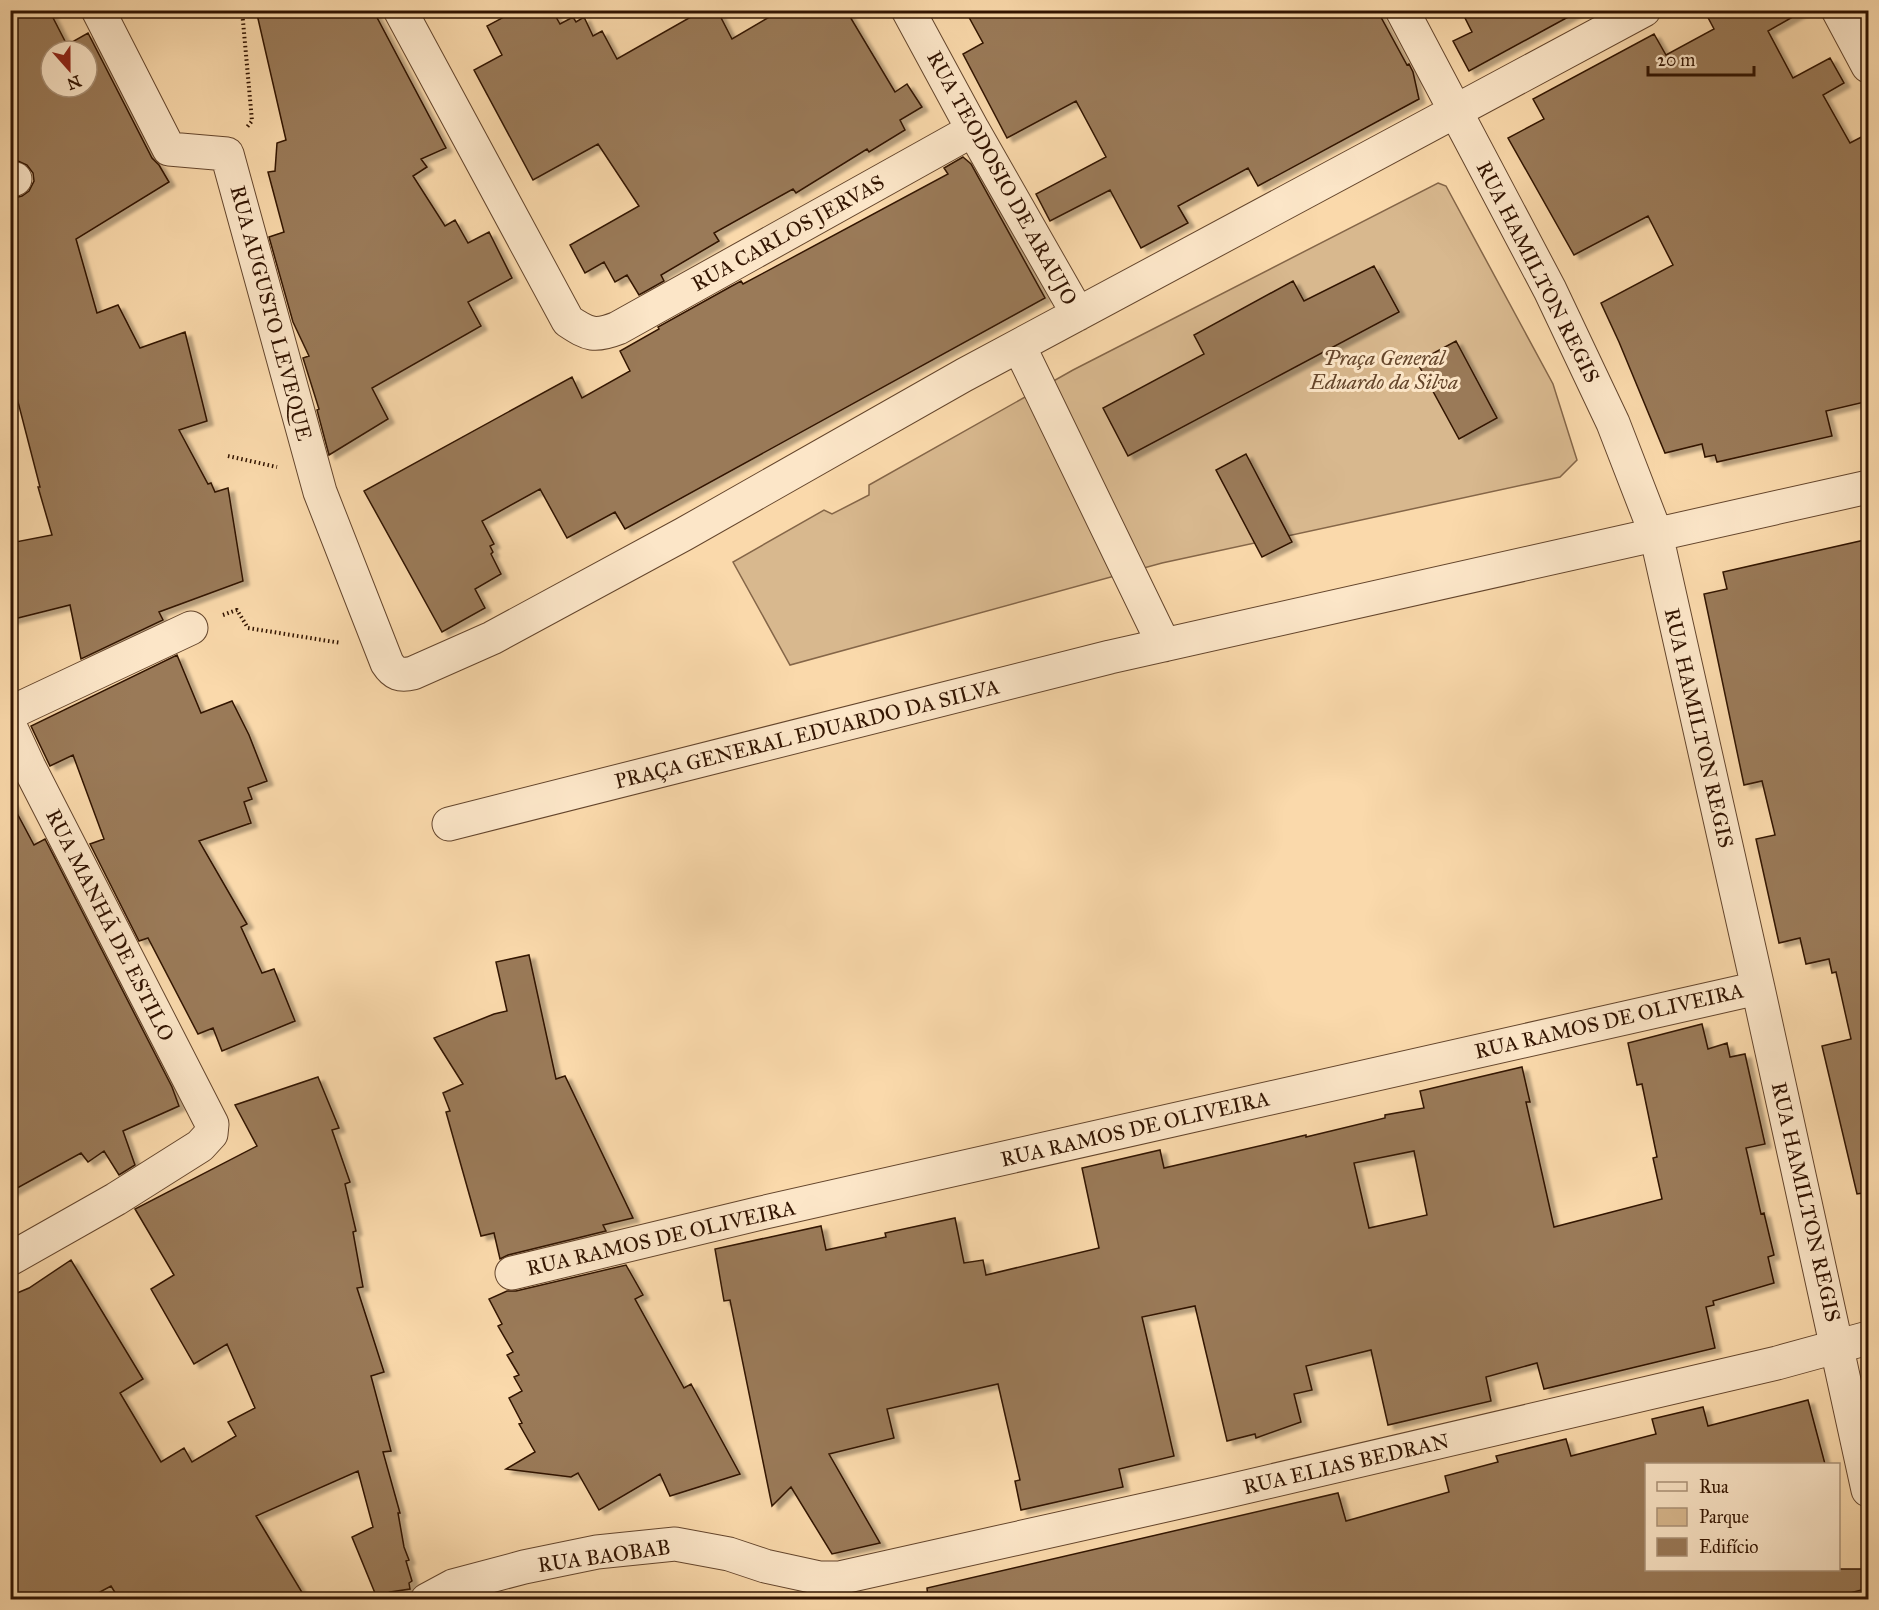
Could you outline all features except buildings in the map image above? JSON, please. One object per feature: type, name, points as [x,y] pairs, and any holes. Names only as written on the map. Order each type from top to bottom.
[{"type":"street","points":[[98,10],[169,149],[227,154]]},
{"type":"street","name":"RUA CARLOS JERVAS","points":[[400,10],[568,321],[589,334],[602,334],[618,328],[973,130]]},
{"type":"street","name":"RUA TEODOSIO DE ARAUJO","points":[[908,10],[973,130],[1078,314]]},
{"type":"street","name":"RUA HAMILTON REGIS","points":[[1402,10],[1550,290],[1613,423],[1656,534],[1758,988],[1853,1342],[1869,1490]]},
{"type":"street","points":[[388,661],[400,675],[412,673],[492,638],[684,534],[1018,346],[1644,10]]},
{"type":"street","points":[[1838,10],[1869,66]]},
{"type":"street","name":"RUA AUGUSTO LEVEQUE","points":[[227,154],[320,492],[388,661]]},
{"type":"street","points":[[1018,346],[1164,645]]},
{"type":"street","name":"PRAÇA GENERAL EDUARDO DA SILVA","points":[[449,824],[1164,645],[1869,487]]},
{"type":"street","points":[[10,713],[191,628]]},
{"type":"street","name":"RUA MANHÃ DE ESTILO","points":[[10,726],[212,1124],[211,1134],[200,1146],[116,1199],[12,1254]]},
{"type":"street","name":"RUA RAMOS DE OLIVEIRA","points":[[512,1273],[761,1213],[1758,988]]},
{"type":"street","name":"RUA ELIAS BEDRAN","points":[[820,1578],[839,1578],[1197,1498],[1777,1363],[1853,1342]]},
{"type":"street","name":"RUA BAOBAB","points":[[427,1599],[453,1586],[524,1567],[597,1552],[675,1544],[729,1554],[765,1566],[820,1578]]},
{"type":"path","points":[[227,154],[252,121],[242,10]]},
{"type":"path","points":[[228,456],[316,476]]},
{"type":"path","points":[[191,628],[237,610],[248,628],[388,661]]},
{"type":"green space","name":"Praça General Eduardo da Silva","points":[[1438,183],[1446,186],[1553,384],[1577,460],[1560,477],[1162,563],[790,665],[733,562],[824,510],[832,514],[869,495],[869,485],[1073,370]]}]
